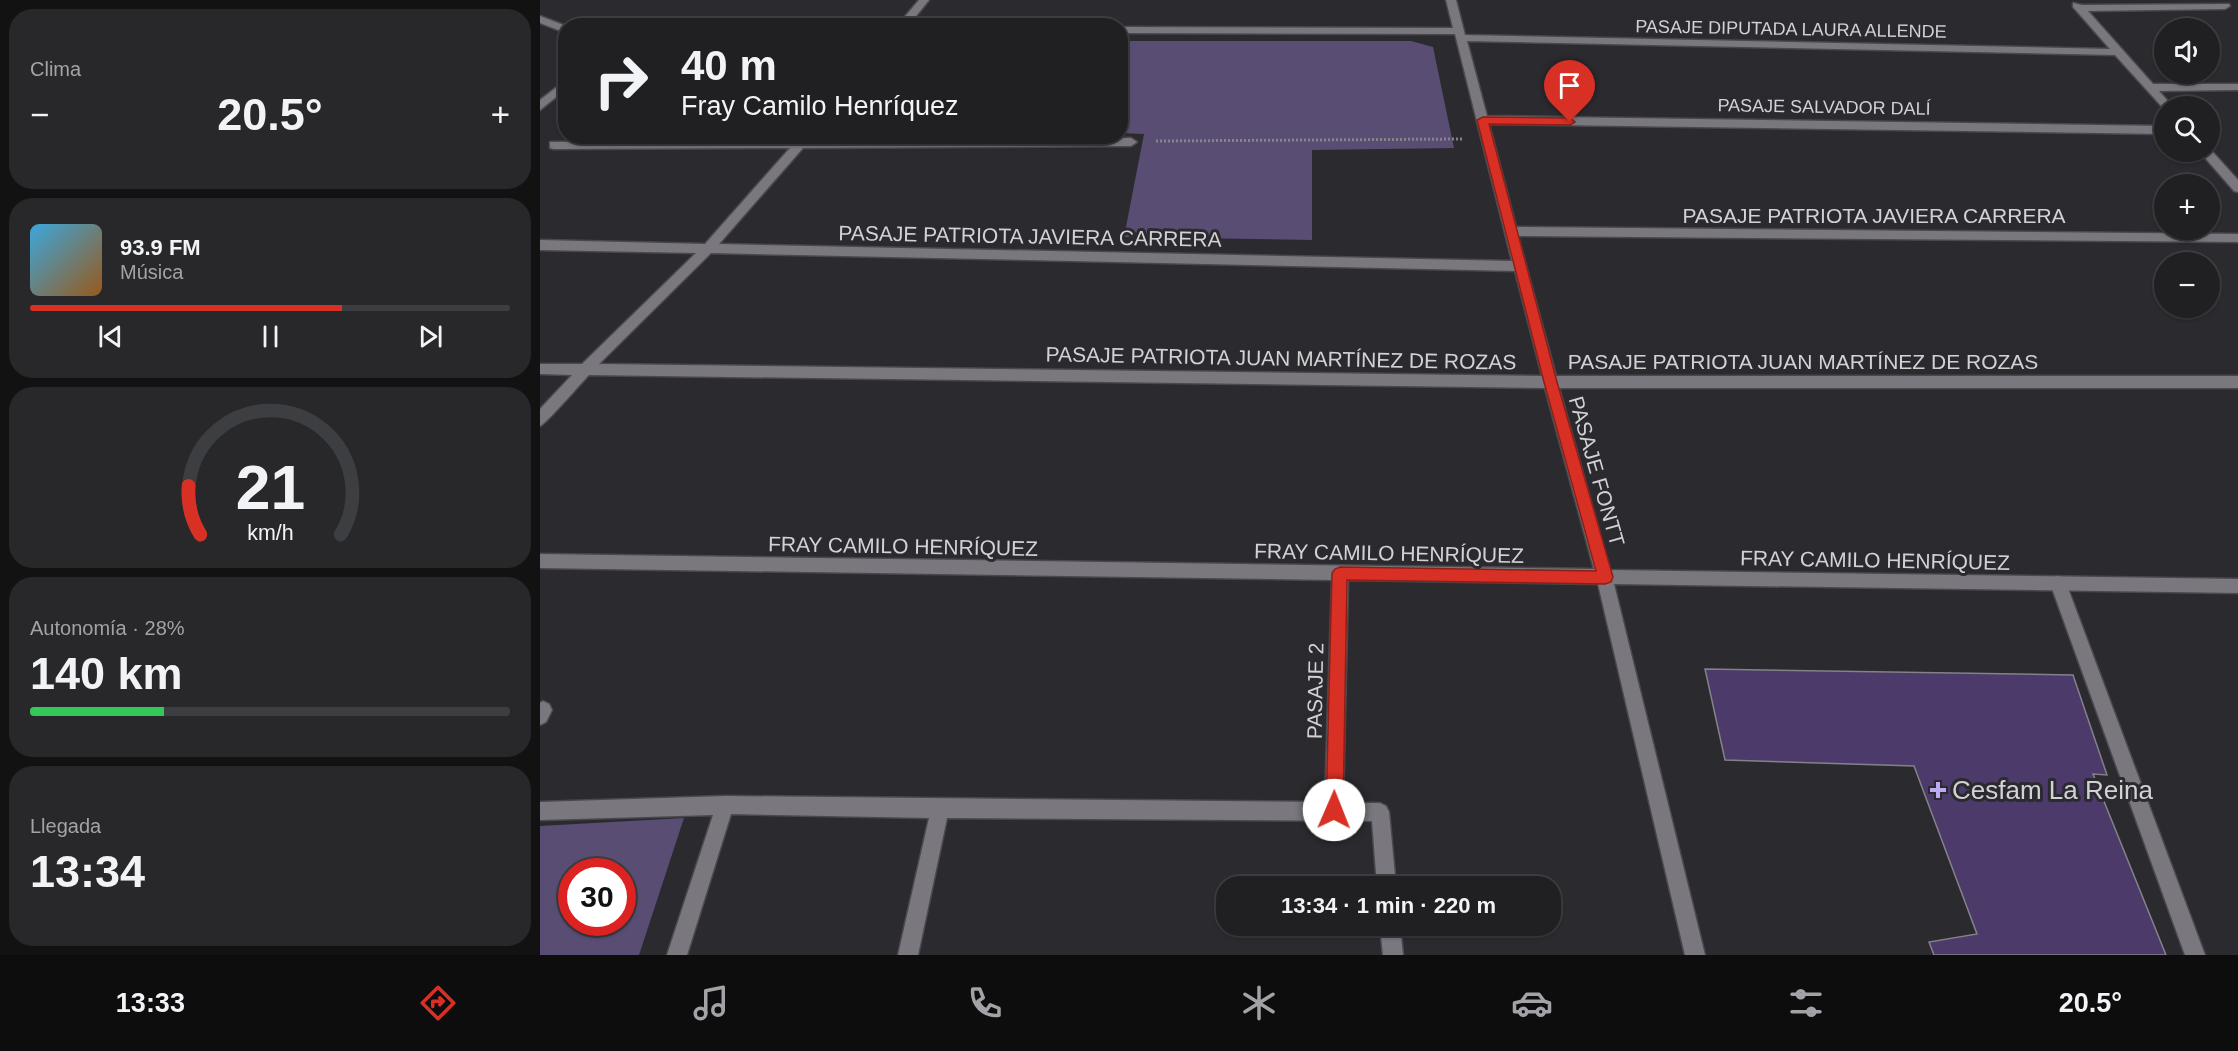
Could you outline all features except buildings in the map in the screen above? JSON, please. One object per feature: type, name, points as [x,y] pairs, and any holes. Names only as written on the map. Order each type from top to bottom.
[{"type":"street","points":[[909,18],[924,0]]},
{"type":"street","name":"PASAJE FONTT","points":[[1451,0],[1550,382],[1605,577],[1695,955]]},
{"type":"street","points":[[2077,4],[2225,6]]},
{"type":"street","points":[[2077,4],[2157,96]]},
{"type":"street","points":[[540,19],[558,27]]},
{"type":"street","name":"PASAJE DIPUTADA LAURA ALLENDE","points":[[1128,30],[1461,35],[2119,52]]},
{"type":"street","points":[[2150,88],[2238,87]]},
{"type":"street","points":[[540,106],[558,90]]},
{"type":"street","name":"PASAJE SALVADOR DALÍ","points":[[1483,120],[2154,130]]},
{"type":"street","points":[[554,145],[604,144]]},
{"type":"street","points":[[540,420],[585,370],[709,248],[800,144]]},
{"type":"street","points":[[2215,162],[2238,188]]},
{"type":"street","points":[[2223,171],[2238,171]]},
{"type":"street","name":"PASAJE PATRIOTA JAVIERA CARRERA","points":[[1510,231],[2238,238]]},
{"type":"street","name":"PASAJE PATRIOTA JAVIERA CARRERA","points":[[540,245],[1520,266]]},
{"type":"street","name":"PASAJE PATRIOTA JUAN MARTÍNEZ DE ROZAS","points":[[540,369],[1550,382],[2238,382]]},
{"type":"street","name":"FRAY CAMILO HENRÍQUEZ","points":[[540,561],[2238,586]]},
{"type":"street","name":"PASAJE 2","points":[[1334,810],[1340,573]]},
{"type":"street","points":[[2058,583],[2195,955]]},
{"type":"street","points":[[540,811],[725,805],[1380,812],[1386,876]]},
{"type":"street","points":[[677,955],[725,805]]},
{"type":"street","points":[[908,955],[940,809]]},
{"type":"street","points":[[1391,936],[1393,955]]},
{"type":"path","points":[[1131,142],[1487,139]]},
{"type":"shaded area","points":[[1128,41],[1411,41],[1433,47],[1454,148],[1312,150],[1312,240],[1124,237],[1144,134],[1128,133]]},
{"type":"shaded area","points":[[684,818],[639,955],[540,955],[540,826]]},
{"type":"place","name":"Cesfam La Reina","points":[[1938,790]]},
{"type":"route","points":[[1334,810],[1340,573],[1605,577],[1550,382],[1483,120],[1570,122]]}]
